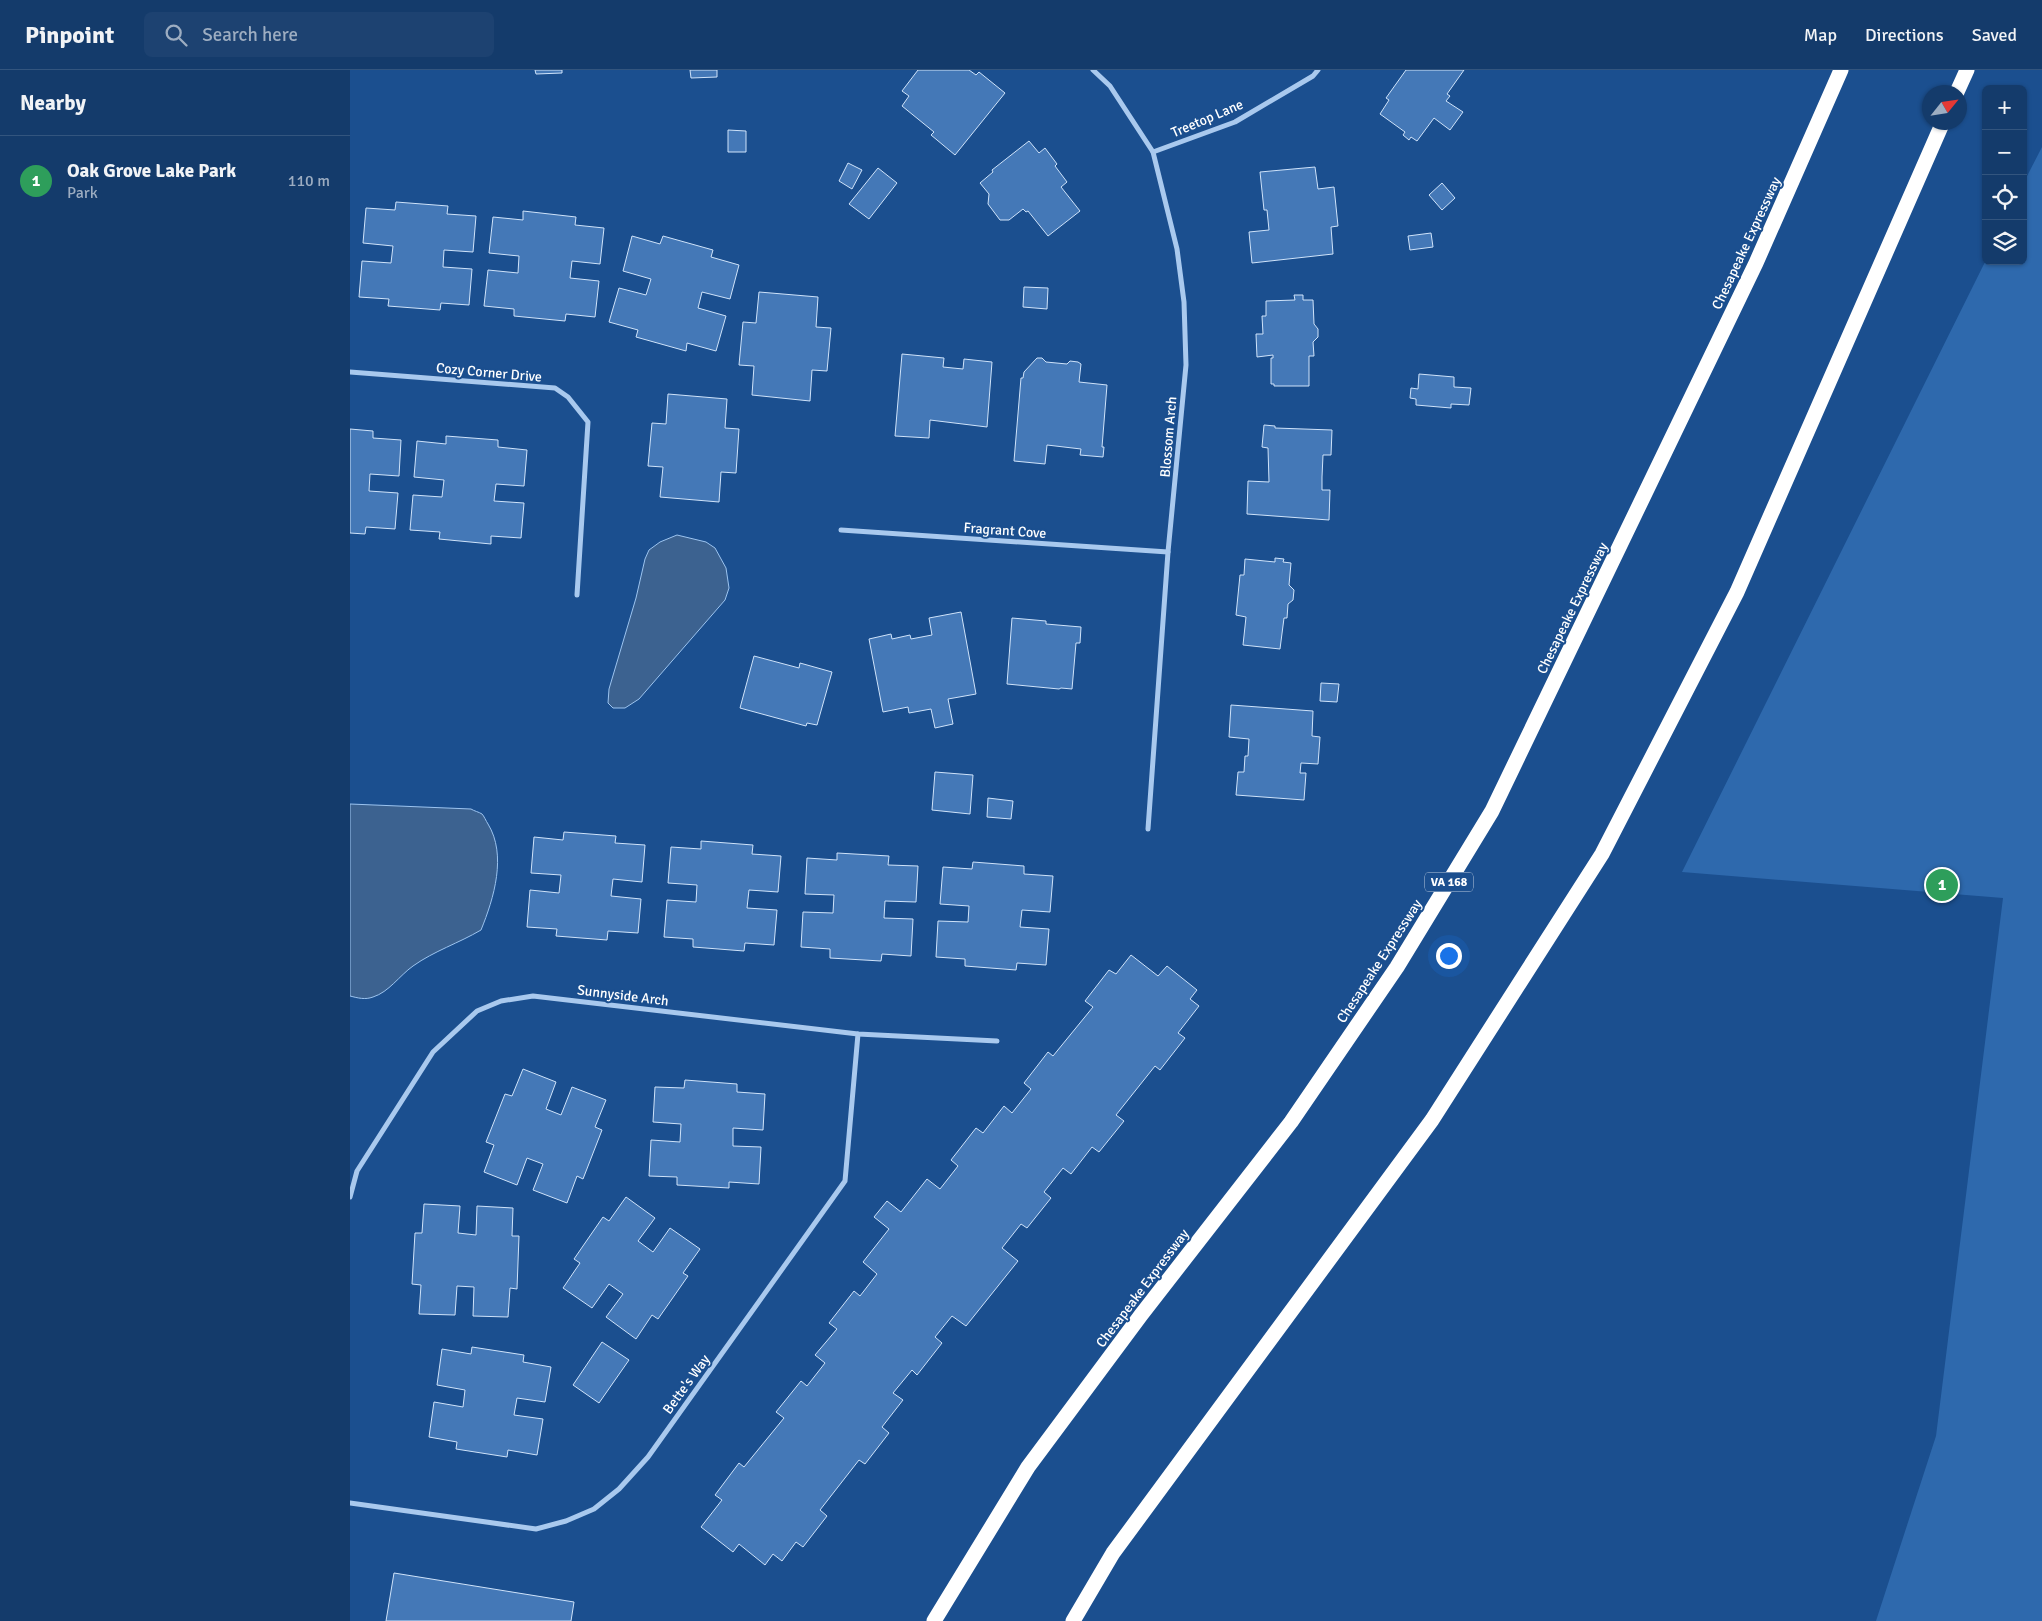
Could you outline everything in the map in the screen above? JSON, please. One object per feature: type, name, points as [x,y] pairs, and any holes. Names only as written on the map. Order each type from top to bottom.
[{"type":"highway","name":"Chesapeake Expressway","points":[[934,1621],[1028,1468],[1141,1315],[1291,1122],[1397,967],[1492,811],[1756,263],[1841,70]]},
{"type":"highway","points":[[1960,85],[1967,70]]},
{"type":"highway","points":[[1073,1621],[1113,1553],[1432,1120],[1602,854],[1737,592],[1940,130]]},
{"type":"street","name":"Blossom Arch","points":[[1093,70],[1110,86],[1153,152],[1177,249],[1184,302],[1186,365],[1168,552],[1148,829]]},
{"type":"street","name":"Treetop Lane","points":[[1153,152],[1235,122],[1313,76],[1318,70]]},
{"type":"street","name":"Cozy Corner Drive","points":[[350,372],[555,388],[568,397],[588,422],[577,595]]},
{"type":"street","name":"Fragrant Cove","points":[[841,530],[1168,552]]},
{"type":"street","name":"Sunnyside Arch","points":[[350,1197],[357,1171],[433,1052],[477,1011],[501,1001],[533,996],[858,1034],[997,1041]]},
{"type":"street","name":"Bette's Way","points":[[350,1503],[536,1529],[566,1521],[594,1509],[619,1489],[648,1457],[845,1182],[858,1034]]},
{"type":"shaded area","points":[[2042,147],[2042,1621],[1876,1621],[1936,1436],[2003,898],[1682,872],[1984,265],[2027,265],[2027,176]]},
{"type":"shaded area","points":[[677,535],[706,542],[715,548],[726,568],[729,588],[725,600],[639,699],[625,708],[613,708],[608,703],[609,689],[636,598],[645,559],[649,550],[660,542]]},
{"type":"shaded area","points":[[350,804],[471,809],[484,816],[494,836],[497,849],[498,863],[494,891],[481,930],[421,961],[379,995],[367,998],[350,996]]},
{"type":"building","points":[[535,70],[562,70],[562,73],[536,74]]},
{"type":"building","points":[[690,70],[717,70],[717,77],[691,78]]},
{"type":"building","points":[[918,70],[969,70],[976,75],[979,72],[1005,93],[955,155],[931,135],[934,132],[902,106],[909,96],[902,91]]},
{"type":"building","points":[[1406,70],[1464,70],[1447,94],[1450,96],[1446,101],[1463,112],[1450,130],[1434,118],[1417,141],[1411,137],[1409,140],[1403,135],[1405,132],[1380,114],[1389,100],[1386,98]]},
{"type":"building","points":[[728,130],[746,131],[746,152],[728,152]]},
{"type":"building","points":[[1029,141],[1039,153],[1045,148],[1057,164],[1055,166],[1067,182],[1061,187],[1080,211],[1048,236],[1028,211],[1026,212],[1023,209],[1009,220],[1000,220],[988,204],[989,194],[980,183],[993,172],[992,170]]},
{"type":"building","points":[[848,163],[862,170],[852,189],[839,181]]},
{"type":"building","points":[[1315,167],[1318,189],[1334,187],[1338,226],[1331,227],[1333,254],[1252,263],[1249,232],[1269,230],[1267,210],[1264,210],[1260,172]]},
{"type":"building","points":[[878,168],[897,183],[869,219],[849,204]]},
{"type":"building","points":[[1442,183],[1455,198],[1442,210],[1429,195]]},
{"type":"building","points":[[396,202],[448,206],[447,214],[476,216],[473,252],[444,250],[443,267],[472,269],[469,305],[441,303],[440,310],[388,306],[389,299],[359,297],[362,261],[391,263],[393,246],[363,243],[366,208],[395,210]]},
{"type":"building","points":[[523,211],[576,217],[575,225],[604,228],[600,264],[572,261],[570,278],[599,281],[595,317],[566,314],[565,321],[514,316],[514,309],[484,306],[488,270],[518,273],[519,256],[489,253],[493,217],[523,220]]},
{"type":"building","points":[[1431,233],[1433,247],[1410,250],[1408,236]]},
{"type":"building","points":[[632,236],[660,244],[663,236],[713,250],[711,257],[739,265],[730,299],[702,292],[698,308],[726,316],[716,351],[687,343],[686,351],[636,337],[638,330],[609,322],[619,288],[646,295],[651,279],[623,271]]},
{"type":"building","points":[[1024,287],[1048,288],[1047,309],[1023,307]]},
{"type":"building","points":[[759,292],[818,297],[816,327],[831,328],[827,371],[812,370],[810,401],[752,395],[754,366],[739,365],[743,322],[756,323]]},
{"type":"building","points":[[1294,295],[1303,295],[1303,300],[1313,300],[1314,324],[1318,329],[1318,337],[1313,342],[1314,356],[1309,356],[1309,386],[1274,386],[1274,384],[1271,384],[1271,358],[1273,358],[1273,355],[1257,357],[1256,334],[1263,334],[1262,316],[1266,316],[1266,301],[1295,300]]},
{"type":"building","points":[[902,354],[944,358],[943,367],[963,369],[964,359],[992,362],[987,427],[930,420],[929,438],[895,436]]},
{"type":"building","points":[[1037,358],[1042,358],[1046,362],[1067,364],[1070,361],[1078,362],[1081,364],[1079,382],[1107,385],[1102,447],[1104,447],[1103,457],[1080,455],[1081,449],[1047,445],[1045,464],[1014,461],[1021,378],[1023,378],[1024,372]]},
{"type":"building","points":[[1419,374],[1454,377],[1454,387],[1471,388],[1469,405],[1451,404],[1451,408],[1416,405],[1416,399],[1410,398],[1411,388],[1418,389]]},
{"type":"building","points":[[668,394],[727,399],[725,428],[739,429],[736,473],[721,472],[719,502],[660,497],[663,467],[648,466],[652,423],[666,424]]},
{"type":"building","points":[[1264,425],[1275,426],[1275,428],[1332,430],[1331,455],[1323,455],[1322,477],[1322,490],[1330,490],[1329,520],[1247,514],[1248,481],[1269,482],[1268,448],[1262,447]]},
{"type":"building","points":[[350,429],[373,431],[373,438],[401,440],[399,476],[370,474],[369,491],[398,493],[395,529],[366,527],[365,534],[350,533]]},
{"type":"building","points":[[446,436],[498,440],[498,447],[527,450],[524,486],[496,484],[494,501],[524,503],[521,538],[491,536],[491,544],[439,539],[440,532],[410,530],[413,495],[442,497],[444,480],[414,477],[417,441],[446,444]]},
{"type":"building","points":[[1275,558],[1284,559],[1283,562],[1291,563],[1289,585],[1294,590],[1293,600],[1288,604],[1287,618],[1284,618],[1280,649],[1243,645],[1246,617],[1236,615],[1240,575],[1244,575],[1245,559],[1275,562]]},
{"type":"building","points":[[961,612],[976,694],[948,699],[953,724],[935,728],[931,709],[909,713],[908,707],[883,712],[869,639],[891,634],[892,639],[910,635],[911,639],[932,635],[929,618]]},
{"type":"building","points":[[1012,618],[1046,621],[1046,624],[1081,627],[1080,643],[1076,643],[1072,689],[1007,684]]},
{"type":"building","points":[[754,656],[799,668],[800,663],[832,672],[817,725],[807,723],[806,726],[740,708]]},
{"type":"building","points":[[1321,683],[1339,684],[1337,702],[1320,701]]},
{"type":"building","points":[[1231,705],[1313,711],[1312,736],[1320,737],[1318,764],[1301,763],[1300,773],[1306,773],[1304,800],[1236,795],[1238,772],[1244,772],[1245,756],[1248,756],[1249,739],[1229,737]]},
{"type":"building","points":[[935,772],[973,775],[970,814],[932,810]]},
{"type":"building","points":[[988,798],[1013,801],[1011,819],[987,817]]},
{"type":"building","points":[[564,832],[616,836],[615,843],[645,845],[642,882],[613,879],[611,896],[641,899],[638,933],[608,931],[607,940],[556,936],[557,929],[527,927],[530,890],[559,893],[561,875],[531,873],[534,837],[563,840]]},
{"type":"building","points":[[701,841],[753,845],[752,854],[781,856],[778,892],[749,890],[747,908],[777,910],[774,945],[745,943],[744,951],[693,947],[693,939],[664,937],[667,900],[696,902],[697,885],[668,883],[671,847],[701,849]]},
{"type":"building","points":[[837,853],[889,856],[888,865],[918,866],[916,902],[885,901],[884,918],[913,919],[911,956],[882,954],[881,961],[830,958],[830,949],[801,947],[803,912],[833,913],[834,895],[805,894],[807,858],[837,860]]},
{"type":"building","points":[[973,862],[1024,866],[1024,874],[1053,876],[1050,912],[1022,910],[1020,927],[1049,929],[1046,965],[1017,963],[1016,970],[965,966],[965,959],[936,957],[938,921],[968,922],[969,906],[940,904],[943,867],[972,869]]},
{"type":"building","points":[[1131,955],[1158,976],[1167,966],[1197,990],[1190,999],[1199,1006],[1178,1033],[1185,1038],[1160,1070],[1155,1066],[1116,1115],[1124,1121],[1099,1152],[1092,1147],[1071,1174],[1063,1168],[1044,1192],[1051,1198],[1027,1228],[1021,1224],[1002,1248],[1018,1261],[966,1326],[952,1316],[935,1337],[942,1343],[917,1375],[912,1370],[893,1393],[903,1400],[882,1427],[889,1433],[865,1464],[859,1460],[820,1510],[827,1516],[803,1547],[796,1542],[782,1561],[773,1554],[765,1565],[739,1544],[733,1552],[701,1527],[722,1500],[715,1495],[739,1463],[744,1467],[784,1418],[776,1412],[801,1381],[807,1386],[825,1363],[815,1355],[837,1329],[829,1323],[854,1291],[860,1296],[877,1274],[863,1262],[889,1229],[874,1217],[887,1201],[901,1212],[927,1179],[940,1189],[958,1166],[951,1160],[976,1128],[983,1133],[1004,1106],[1012,1113],[1031,1089],[1024,1083],[1048,1052],[1053,1056],[1093,1007],[1085,1001],[1109,970],[1116,974]]},
{"type":"building","points":[[523,1069],[556,1082],[546,1109],[561,1115],[572,1087],[606,1100],[595,1127],[602,1130],[583,1179],[577,1176],[567,1203],[533,1190],[543,1164],[527,1158],[517,1185],[484,1172],[494,1145],[486,1142],[505,1094],[512,1096]]},
{"type":"building","points":[[685,1080],[737,1084],[737,1092],[765,1094],[763,1130],[733,1128],[733,1146],[761,1147],[759,1184],[729,1182],[729,1188],[677,1185],[677,1177],[649,1176],[651,1140],[680,1142],[681,1124],[653,1122],[655,1087],[684,1088]]},
{"type":"building","points":[[626,1197],[655,1218],[638,1241],[653,1252],[670,1228],[700,1249],[683,1273],[688,1276],[658,1319],[652,1315],[636,1339],[606,1317],[623,1294],[609,1284],[592,1308],[563,1288],[580,1263],[574,1259],[603,1217],[609,1221]]},
{"type":"building","points":[[424,1204],[460,1206],[458,1233],[476,1235],[477,1206],[513,1208],[512,1236],[519,1236],[517,1289],[510,1288],[508,1317],[473,1316],[474,1287],[457,1286],[455,1315],[419,1314],[421,1285],[412,1284],[415,1233],[422,1233]]},
{"type":"building","points":[[602,1342],[629,1360],[599,1403],[573,1385]]},
{"type":"building","points":[[472,1347],[524,1355],[523,1362],[551,1367],[545,1402],[517,1398],[514,1415],[543,1419],[537,1455],[508,1450],[507,1457],[456,1449],[457,1442],[429,1437],[434,1402],[463,1407],[465,1390],[437,1385],[442,1349],[471,1354]]},
{"type":"building","points":[[394,1573],[574,1602],[571,1621],[386,1621]]},
{"type":"place","name":"Oak Grove Lake Park","points":[[1942,885]]}]
